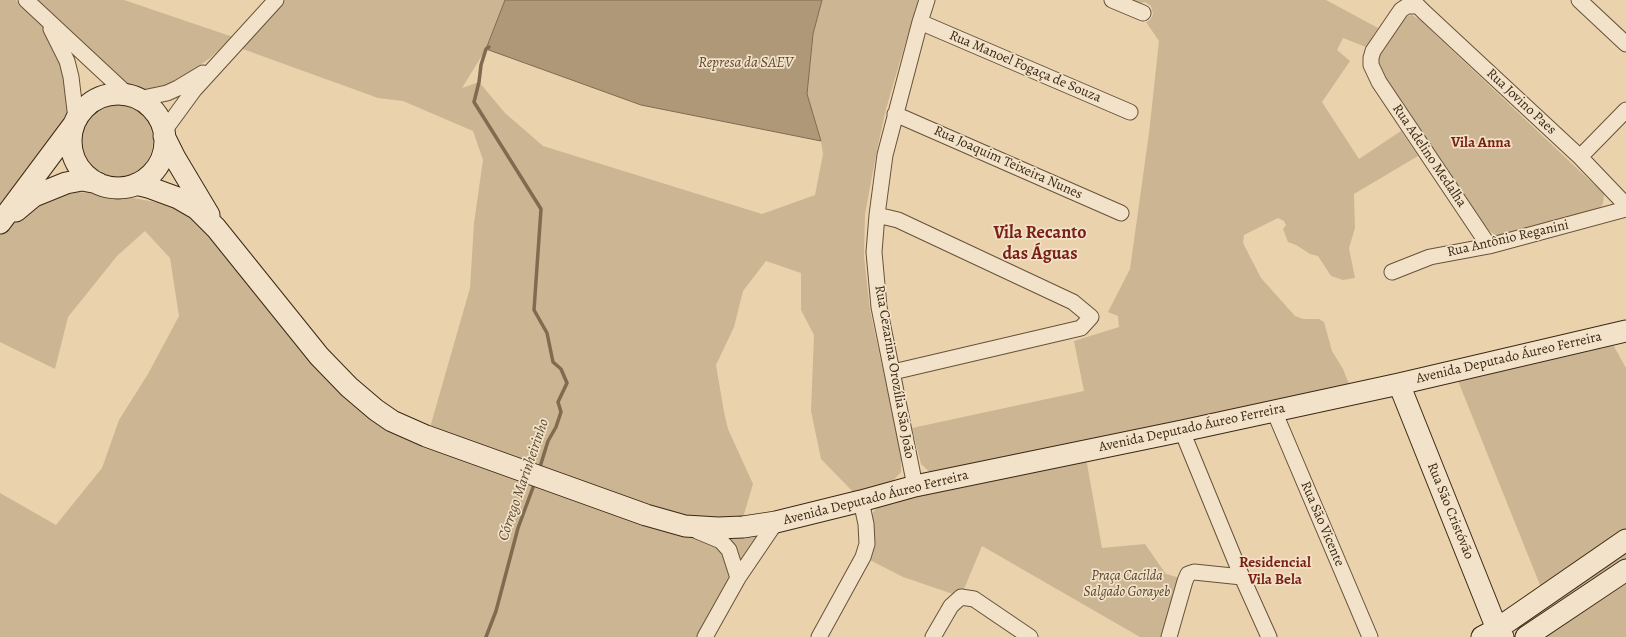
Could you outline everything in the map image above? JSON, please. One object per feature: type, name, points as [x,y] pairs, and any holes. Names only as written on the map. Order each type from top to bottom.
[{"type":"main road","points":[[117,94],[133,97],[150,107],[159,118],[164,134],[162,156],[152,173],[136,184],[117,188],[82,180],[66,183],[34,196],[0,224],[86,106],[106,95],[117,94]]},
{"type":"main road","points":[[75,121],[71,141],[74,158],[84,173],[98,184]]},
{"type":"main road","name":"Avenida Deputado Áureo Ferreira","points":[[164,134],[175,158],[216,228]]},
{"type":"main road","name":"Avenida Deputado Áureo Ferreira","points":[[136,184],[178,198],[196,209],[216,228],[319,356],[349,387],[376,410],[392,421],[407,428],[646,515],[685,526],[743,528],[776,522],[861,502],[915,486],[1182,431],[1399,384],[1626,331]]},
{"type":"main road","name":"Rua São Cristóvão","points":[[1399,384],[1494,634]]},
{"type":"main road","points":[[1494,634],[1626,540]]},
{"type":"main road","points":[[1526,637],[1626,570]]},
{"type":"street","points":[[164,134],[194,90],[276,0]]},
{"type":"street","name":"Rua Cezarina Orozília São João","points":[[915,486],[879,307],[874,252],[884,155],[927,0]]},
{"type":"street","points":[[1112,0],[1143,13]]},
{"type":"street","points":[[1579,0],[1626,44]]},
{"type":"street","points":[[29,2],[133,97],[167,93],[216,65]]},
{"type":"street","points":[[29,2],[54,32],[67,61],[71,77],[75,121]]},
{"type":"street","name":"Rua Jovino Paes","points":[[1371,65],[1373,51],[1401,10],[1407,6],[1418,6],[1580,157],[1626,205]]},
{"type":"street","name":"Rua Manoel Fogaça de Souza","points":[[920,22],[1130,112]]},
{"type":"street","name":"Rua Adelino Medalha","points":[[1371,65],[1379,82],[1489,246]]},
{"type":"street","points":[[1580,157],[1626,110]]},
{"type":"street","name":"Rua Joaquim Teixeira Nunes","points":[[895,114],[1121,213]]},
{"type":"street","name":"Rua Antônio Reganini","points":[[1392,272],[1430,257],[1489,246],[1626,209]]},
{"type":"street","points":[[877,215],[898,220],[1073,302],[1091,317],[1081,328],[893,372]]},
{"type":"street","name":"Rua São Vicente","points":[[1274,411],[1370,637]]},
{"type":"street","points":[[1182,431],[1242,577],[1269,637]]},
{"type":"street","points":[[819,637],[863,557],[867,544],[866,524],[861,502]]},
{"type":"street","points":[[705,637],[738,578],[776,522]]},
{"type":"street","points":[[685,526],[721,542],[729,550],[738,578]]},
{"type":"street","points":[[1169,637],[1188,574],[1194,572],[1242,577]]},
{"type":"street","points":[[933,637],[951,606],[961,597],[974,599],[1030,637]]},
{"type":"green space","points":[[0,0],[15,0],[27,8],[50,35],[62,65],[68,106],[68,120],[0,213]]},
{"type":"green space","points":[[33,0],[124,0],[233,37],[210,58],[174,83],[152,90],[136,89],[122,83]]},
{"type":"green space","points":[[285,0],[505,0],[486,49],[462,88],[479,82],[505,113],[543,146],[762,214],[815,195],[823,154],[821,141],[807,94],[813,34],[822,0],[918,0],[886,109],[865,214],[864,256],[870,310],[901,454],[901,472],[887,487],[858,497],[821,459],[811,411],[814,335],[801,310],[801,273],[766,261],[743,291],[734,327],[716,365],[728,429],[753,484],[742,521],[687,521],[429,431],[470,288],[474,223],[483,160],[473,131],[403,101],[378,98],[240,48]]},
{"type":"green space","points":[[1128,0],[1326,0],[1378,28],[1366,47],[1343,38],[1337,50],[1350,61],[1322,102],[1359,159],[1401,131],[1418,156],[1354,194],[1355,228],[1349,248],[1355,278],[1343,280],[1331,276],[1318,256],[1310,254],[1288,242],[1283,229],[1286,225],[1284,221],[1278,218],[1244,235],[1243,243],[1261,278],[1295,316],[1303,319],[1319,319],[1324,322],[1332,351],[1343,369],[1349,384],[1347,387],[933,475],[921,464],[912,428],[1084,391],[1074,341],[1119,327],[1118,316],[1108,312],[1130,269],[1149,133],[1159,41],[1146,22],[1150,20],[1153,14],[1151,6],[1145,2],[1137,4]]},
{"type":"green space","points":[[1412,15],[1420,20],[1604,194],[1603,204],[1599,209],[1497,237],[1484,226],[1378,69],[1378,59],[1380,53],[1404,17]]},
{"type":"green space","points":[[115,103],[130,106],[142,114],[150,126],[153,141],[150,156],[142,168],[130,176],[115,179],[100,176],[88,168],[80,156],[77,141],[80,126],[88,114],[100,106]]},
{"type":"green space","points":[[78,192],[133,198],[178,206],[195,217],[346,392],[705,540],[721,550],[727,563],[729,579],[697,637],[0,637],[0,493],[56,525],[102,468],[119,420],[148,374],[179,316],[170,258],[145,231],[117,256],[68,317],[55,369],[0,342],[0,233],[35,202]]},
{"type":"green space","points":[[1611,341],[1626,368],[1626,532],[1542,590],[1456,376]]},
{"type":"green space","name":"Praça Cacilda Salgado Gorayeb","points":[[1086,458],[1102,548],[1145,544],[1166,574],[1180,578],[1164,637],[1140,637],[982,546],[964,589],[958,590],[953,594],[903,577],[868,559],[870,524],[873,512],[880,505]]},
{"type":"green space","points":[[766,531],[747,558],[740,561],[728,540],[728,534]]},
{"type":"green space","points":[[1626,547],[1626,562],[1518,633],[1515,627]]},
{"type":"green space","points":[[1626,579],[1626,637],[1542,637]]},
{"type":"water","name":"Represa da SAEV","points":[[505,0],[822,0],[813,34],[807,94],[821,141],[641,105],[486,49]]},
{"type":"waterway","name":"Córrego Marinheirinho","points":[[489,47],[486,49],[481,65],[474,102],[541,209],[534,310],[547,333],[553,362],[561,369],[567,383],[558,402],[561,412],[556,427],[548,441],[539,470]]},
{"type":"waterway","name":"Córrego Marinheirinho","points":[[486,637],[496,611],[518,528],[535,482]]},
{"type":"district","name":"Vila Anna","points":[[1481,143]]},
{"type":"district","name":"Vila Recanto das Águas","points":[[1040,244]]},
{"type":"district","name":"Residencial Vila Bela","points":[[1275,572]]}]
